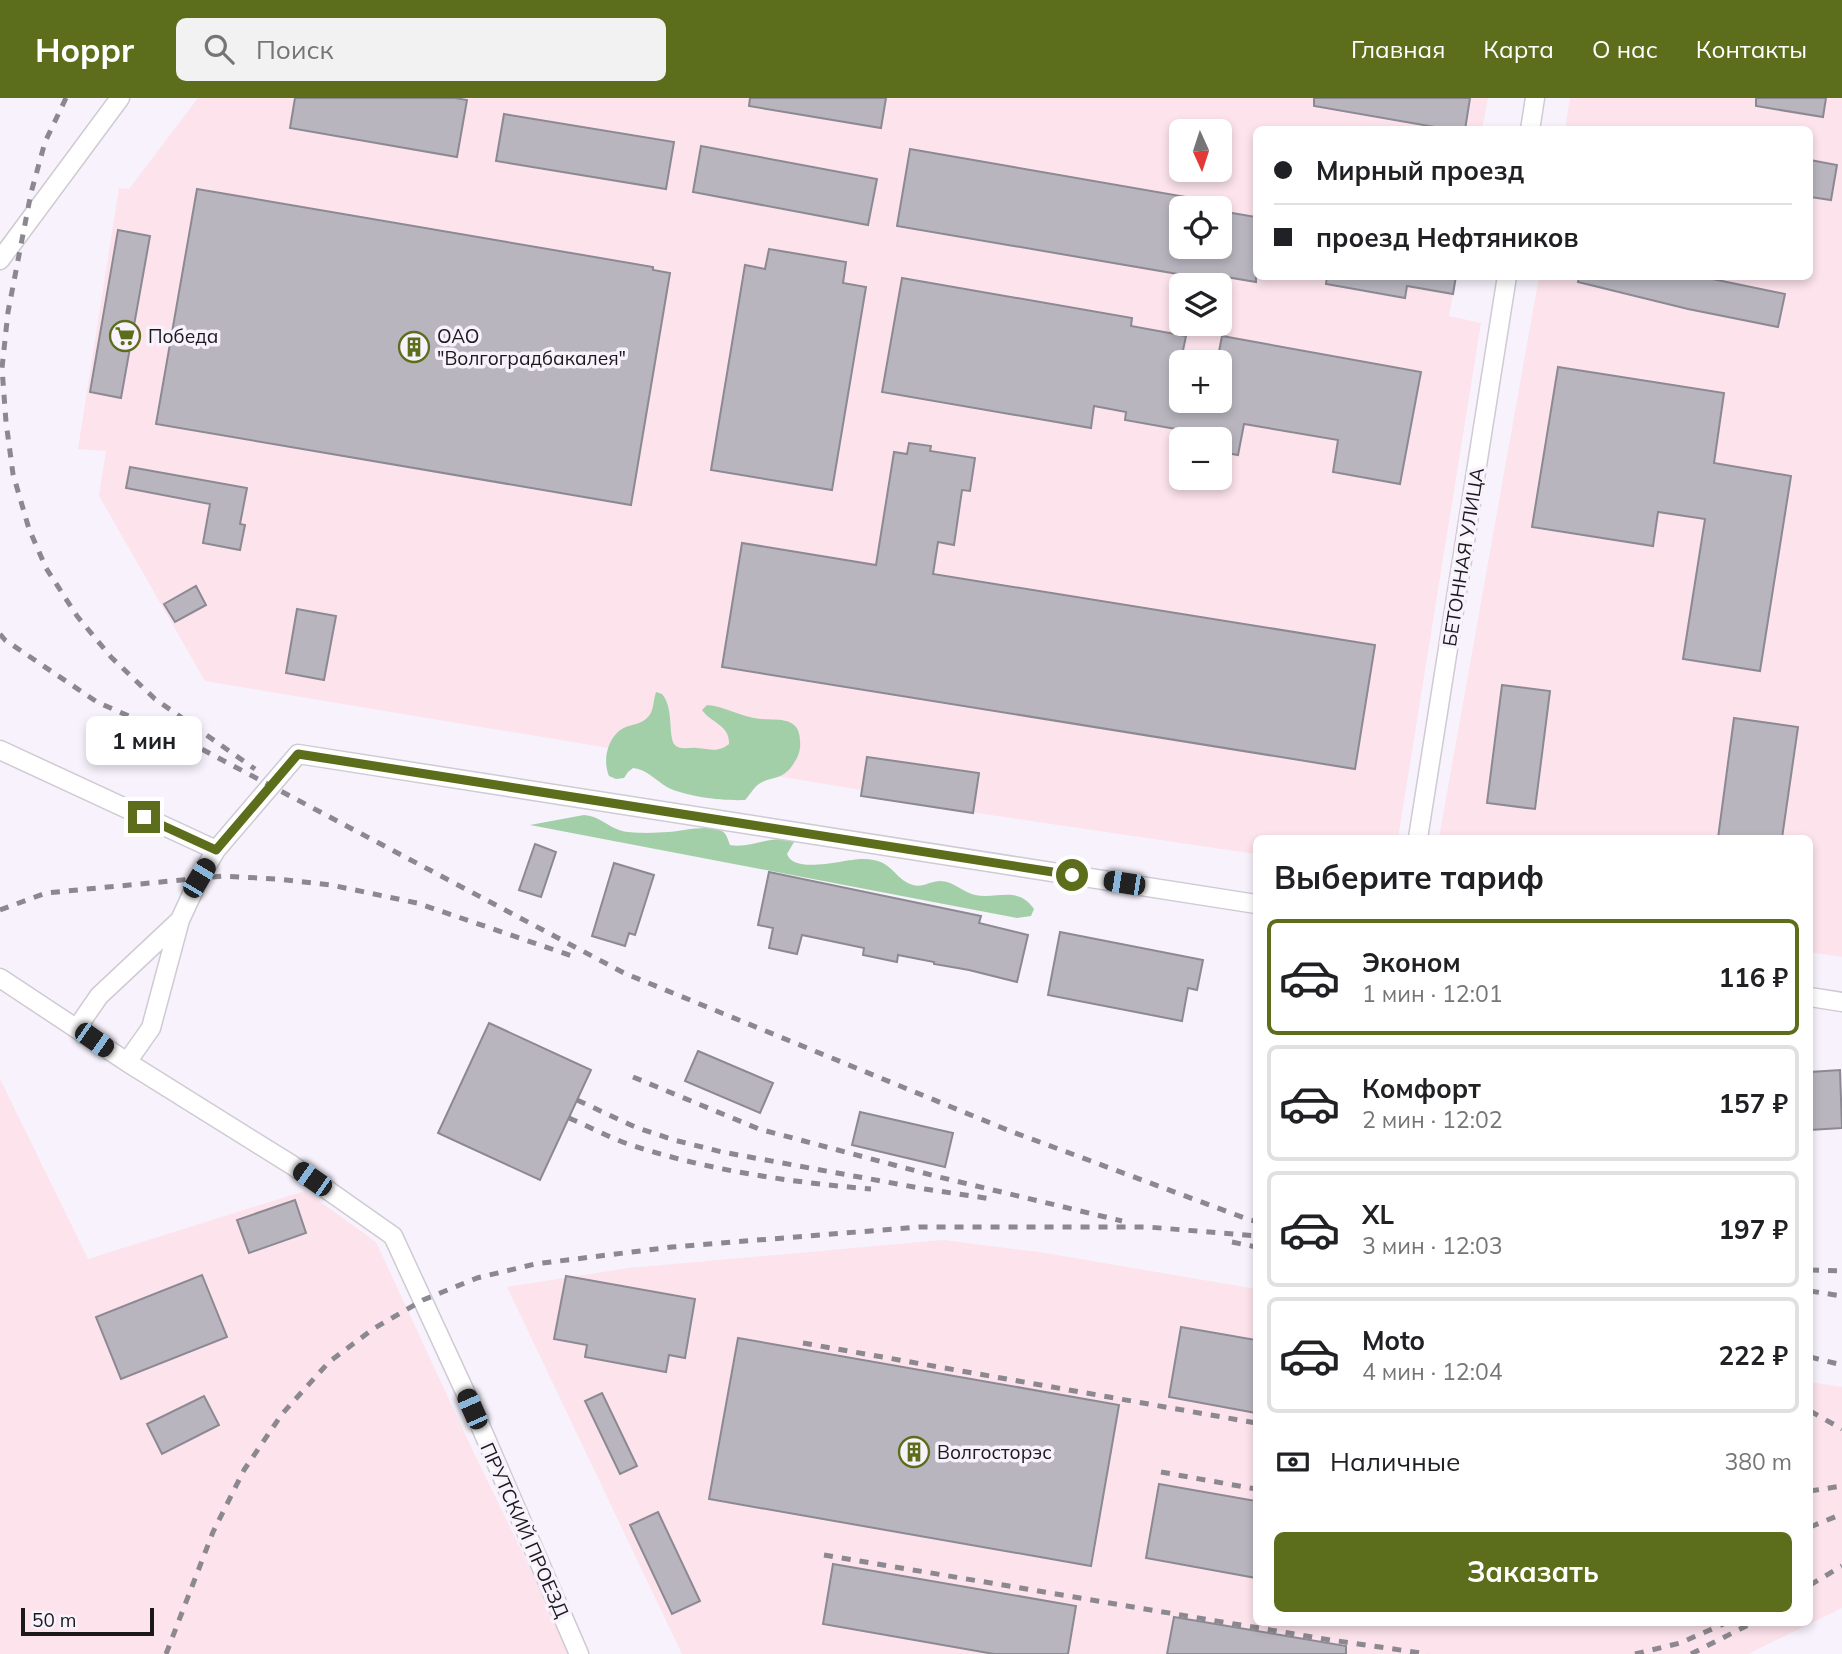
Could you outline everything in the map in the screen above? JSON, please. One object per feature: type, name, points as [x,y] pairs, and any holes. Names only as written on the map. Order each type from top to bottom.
[{"type":"street","points":[[0,260],[120,98]]},
{"type":"street","points":[[1532,126],[1535,98]]},
{"type":"street","name":"БЕТОННАЯ УЛИЦА","points":[[1418,835],[1506,280]]},
{"type":"street","points":[[0,750],[216,850]]},
{"type":"street","points":[[127,1062],[150,1028],[180,920],[199,878],[216,850],[298,754],[1253,904]]},
{"type":"street","points":[[77,1028],[99,996],[180,920]]},
{"type":"street","name":"ПРУТСКИЙ ПРОЕЗД","points":[[0,978],[127,1062],[292,1165],[393,1236],[467,1397],[579,1654]]},
{"type":"street","points":[[1813,997],[1842,1002]]},
{"type":"shaded area","points":[[198,98],[1488,98],[1483,126],[1253,126],[1253,280],[1455,280],[1449,316],[1481,323],[1398,835],[1253,835],[1253,854],[861,796],[861,790],[205,681],[99,496],[106,451],[78,449],[119,188],[129,189]]},
{"type":"shaded area","points":[[1570,98],[1842,98],[1842,957],[1813,952],[1813,835],[1440,835],[1538,280],[1813,280],[1813,126],[1565,126]]},
{"type":"shaded area","points":[[0,1079],[88,1259],[305,1191],[376,1242],[472,1449],[572,1654],[0,1654]]},
{"type":"shaded area","points":[[943,1240],[1039,1252],[1253,1288],[1253,1626],[1805,1626],[1748,1654],[682,1654],[507,1287],[629,1268]]},
{"type":"shaded area","points":[[1813,1382],[1842,1387],[1842,1608],[1813,1622]]},
{"type":"green space","points":[[656,692],[662,694],[666,700],[673,743],[678,747],[714,750],[729,744],[723,728],[702,710],[707,705],[754,718],[790,722],[799,732],[800,748],[797,757],[788,771],[759,784],[745,800],[694,796],[667,787],[647,773],[633,768],[624,778],[609,776],[606,763],[611,741],[620,730],[642,722],[649,716]]},
{"type":"green space","points":[[584,815],[630,832],[717,829],[725,834],[730,845],[738,846],[786,840],[794,842],[787,854],[799,864],[872,860],[886,865],[913,885],[945,881],[975,895],[1021,897],[1034,909],[1031,916],[1017,918],[530,825]]},
{"type":"building","points":[[295,98],[467,100],[457,157],[290,128]]},
{"type":"building","points":[[750,98],[886,98],[881,128],[749,106]]},
{"type":"building","points":[[1314,98],[1470,98],[1466,126],[1429,126],[1314,106]]},
{"type":"building","points":[[1756,98],[1826,98],[1823,117],[1756,106]]},
{"type":"building","points":[[504,114],[674,142],[666,189],[496,161]]},
{"type":"building","points":[[701,146],[877,179],[868,225],[693,192]]},
{"type":"building","points":[[910,149],[1180,196],[1169,196],[1169,259],[1232,259],[1232,213],[1253,216],[1253,280],[1256,282],[1232,278],[1232,273],[1172,273],[897,226]]},
{"type":"building","points":[[1813,161],[1837,165],[1831,200],[1813,197]]},
{"type":"building","name":"ОАО \"Волгоградбакалея\"","points":[[197,189],[653,267],[653,270],[670,273],[631,505],[156,424]]},
{"type":"building","points":[[118,230],[150,236],[121,398],[90,392]]},
{"type":"building","points":[[769,249],[846,262],[843,283],[866,287],[832,490],[711,470],[745,265],[765,269]]},
{"type":"building","points":[[902,278],[1132,318],[1131,326],[1169,333],[1169,336],[1186,336],[1183,350],[1169,350],[1169,413],[1232,413],[1232,350],[1219,350],[1222,336],[1421,372],[1400,484],[1333,472],[1338,440],[1244,424],[1238,455],[1232,454],[1232,427],[1169,428],[1125,420],[1126,412],[1094,406],[1091,428],[882,392]]},
{"type":"building","points":[[1326,280],[1455,280],[1453,294],[1407,286],[1405,298],[1326,284]]},
{"type":"building","points":[[1717,280],[1785,294],[1778,327],[1688,309],[1578,282]]},
{"type":"building","points":[[1558,367],[1724,393],[1714,463],[1791,476],[1760,671],[1683,659],[1705,519],[1658,512],[1653,546],[1532,527]]},
{"type":"building","points":[[909,443],[931,446],[930,451],[975,458],[970,491],[962,490],[954,545],[938,542],[933,574],[1375,645],[1355,769],[722,667],[742,543],[876,565],[894,452],[907,454]]},
{"type":"building","points":[[130,467],[247,488],[240,524],[245,525],[240,550],[203,543],[210,504],[126,488]]},
{"type":"building","points":[[196,586],[206,605],[175,622],[164,604]]},
{"type":"building","points":[[297,609],[336,616],[324,680],[286,673]]},
{"type":"building","points":[[1502,685],[1550,691],[1535,809],[1487,803]]},
{"type":"building","points":[[1734,718],[1798,727],[1782,835],[1718,835]]},
{"type":"building","points":[[867,757],[979,773],[973,813],[861,796]]},
{"type":"building","points":[[535,844],[556,852],[541,897],[519,890]]},
{"type":"building","points":[[614,863],[654,875],[635,935],[629,933],[625,946],[592,936]]},
{"type":"building","points":[[769,872],[981,916],[979,923],[1028,935],[1017,982],[898,955],[897,962],[863,955],[864,948],[802,935],[797,954],[769,948],[773,928],[758,925]]},
{"type":"building","points":[[1060,932],[1203,960],[1197,990],[1188,988],[1182,1021],[1048,995]]},
{"type":"building","points":[[489,1023],[591,1070],[540,1180],[438,1133]]},
{"type":"building","points":[[698,1051],[773,1083],[760,1113],[685,1081]]},
{"type":"building","points":[[1840,1070],[1842,1128],[1813,1130],[1813,1072]]},
{"type":"building","points":[[860,1112],[953,1133],[945,1167],[852,1145]]},
{"type":"building","points":[[295,1200],[306,1233],[249,1253],[237,1220]]},
{"type":"building","points":[[202,1275],[227,1337],[121,1379],[96,1317]]},
{"type":"building","points":[[566,1276],[695,1299],[685,1358],[669,1355],[666,1372],[585,1357],[587,1345],[554,1339]]},
{"type":"building","points":[[1181,1327],[1253,1339],[1253,1412],[1169,1397]]},
{"type":"building","name":"Волгосторэс","points":[[738,1338],[1119,1405],[1091,1566],[709,1499]]},
{"type":"building","points":[[602,1393],[637,1466],[620,1474],[585,1401]]},
{"type":"building","points":[[204,1396],[219,1425],[162,1454],[147,1424]]},
{"type":"building","points":[[1159,1484],[1253,1500],[1253,1577],[1146,1558]]},
{"type":"building","points":[[658,1512],[700,1601],[672,1614],[630,1525]]},
{"type":"building","points":[[833,1564],[1076,1606],[1068,1654],[994,1654],[823,1624]]},
{"type":"building","points":[[1174,1617],[1346,1646],[1346,1654],[1167,1654]]},
{"type":"railway","points":[[66,98],[45,142],[31,193],[8,312],[2,368],[13,474],[29,529],[46,568],[77,616],[111,657],[155,699],[255,769]]},
{"type":"railway","points":[[0,634],[97,702],[192,744],[624,973],[1010,1131],[1253,1220]]},
{"type":"railway","points":[[0,910],[46,893],[223,876],[277,879],[331,885],[417,903],[578,958]]},
{"type":"railway","points":[[633,1077],[759,1129],[939,1177],[1122,1221]]},
{"type":"railway","points":[[577,1100],[635,1127],[722,1152],[992,1199]]},
{"type":"railway","points":[[569,1118],[628,1144],[687,1161],[778,1179],[871,1189]]},
{"type":"railway","points":[[166,1654],[213,1532],[244,1470],[282,1414],[329,1362],[373,1329],[423,1300],[477,1278],[535,1264],[672,1247],[919,1227],[1148,1227],[1253,1236]]},
{"type":"railway","points":[[1232,1242],[1253,1246]]},
{"type":"railway","points":[[1813,1270],[1842,1271]]},
{"type":"railway","points":[[1813,1291],[1842,1296]]},
{"type":"railway","points":[[803,1343],[1253,1422]]},
{"type":"railway","points":[[1813,1358],[1842,1365]]},
{"type":"railway","points":[[1813,1413],[1842,1429]]},
{"type":"railway","points":[[1161,1472],[1253,1488]]},
{"type":"railway","points":[[1813,1491],[1842,1486]]},
{"type":"railway","points":[[1813,1526],[1842,1514]]},
{"type":"railway","points":[[824,1555],[1428,1654]]},
{"type":"railway","points":[[1813,1583],[1842,1566]]},
{"type":"railway","points":[[1635,1654],[1680,1643],[1719,1626]]},
{"type":"railway","points":[[1691,1654],[1746,1626]]},
{"type":"place","name":"Победа","points":[[125,336]]},
{"type":"place","name":"ОАО \"Волгоградбакалея\"","points":[[414,347]]},
{"type":"place","name":"Волгосторэс","points":[[914,1452]]},
{"type":"route","points":[[144,817],[216,850],[298,754],[1072,875]]}]
